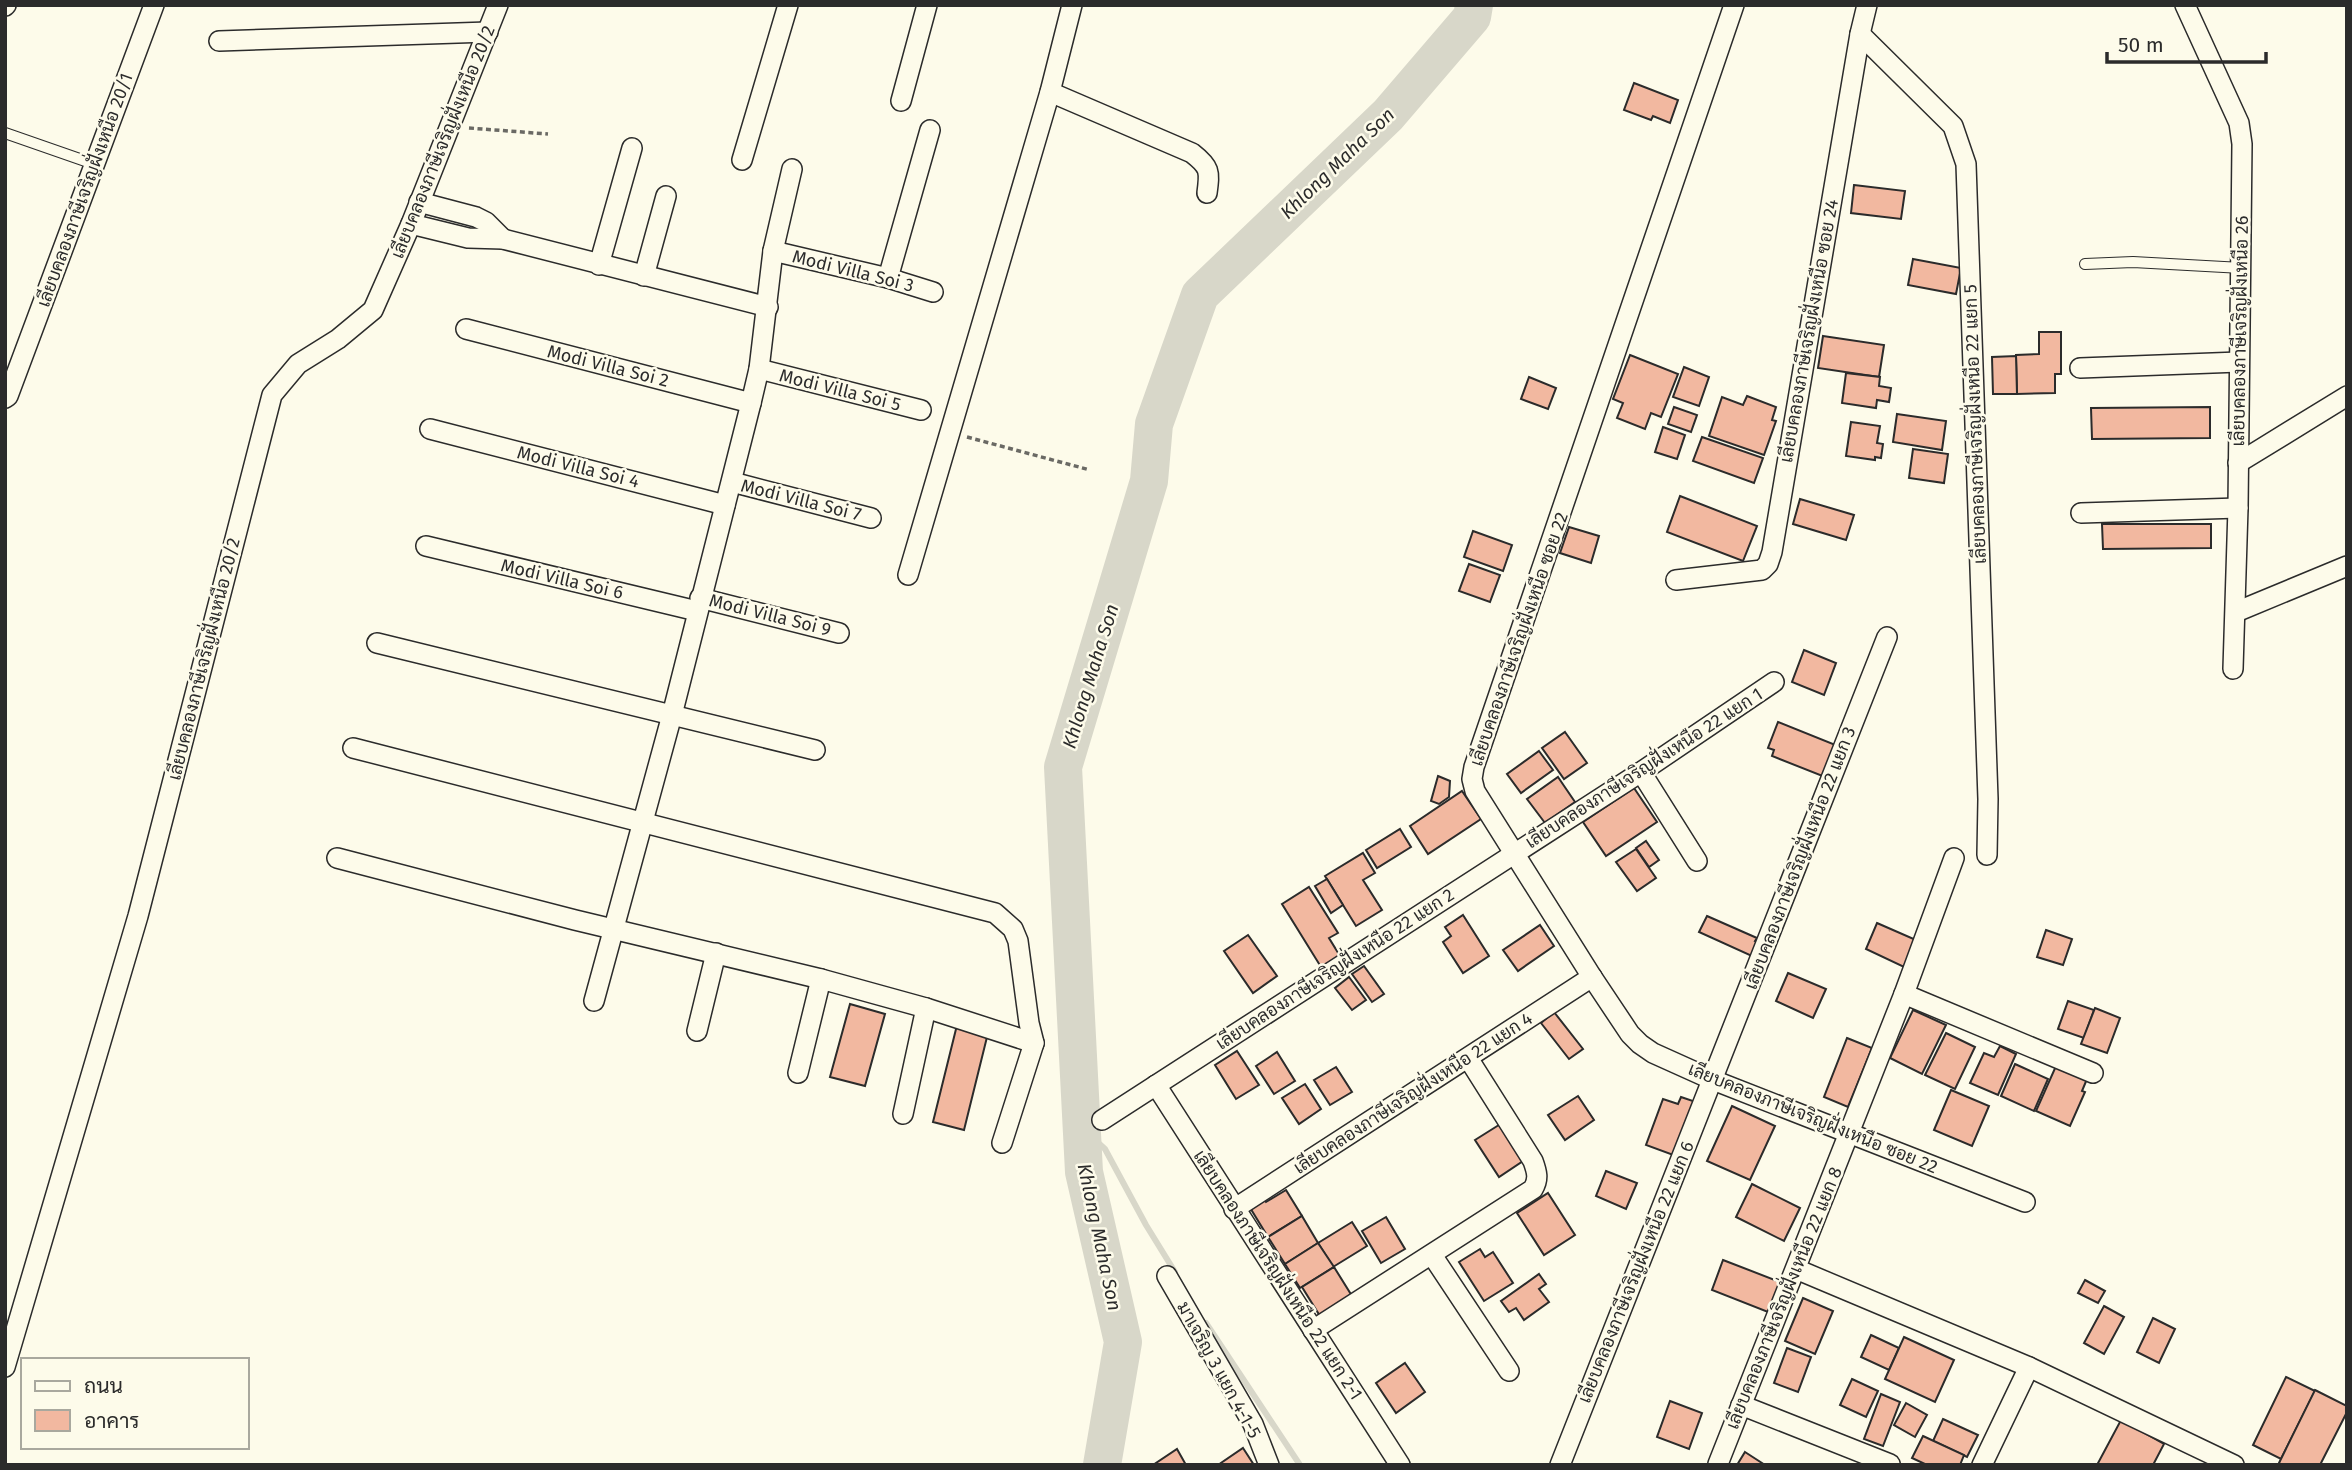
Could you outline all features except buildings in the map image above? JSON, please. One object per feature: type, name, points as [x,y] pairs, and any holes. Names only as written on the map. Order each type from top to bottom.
[{"type":"street","name":"เลียบคลองภาษีเจริญฝั่งเหนือ 20/1","points":[[5,398],[16,375],[154,5]]},
{"type":"street","name":"เลียบคลองภาษีเจริญฝั่งเหนือ 20/2","points":[[5,1367],[138,916],[272,395],[298,364],[338,339],[373,310],[411,224],[498,5]]},
{"type":"street","points":[[741,160],[788,5]]},
{"type":"street","points":[[901,101],[927,5]]},
{"type":"street","points":[[908,575],[1050,92],[1072,5]]},
{"type":"street","name":"เลียบคลองภาษีเจริญฝั่งเหนือ ซอย 22","points":[[1734,5],[1472,779],[1475,790],[1514,853],[1630,1034],[1640,1044],[1713,1080],[2025,1202]]},
{"type":"street","name":"เลียบคลองภาษีเจริญฝั่งเหนือ ซอย 24","points":[[1676,580],[1762,570],[1768,564],[1772,552],[1867,5]]},
{"type":"street","name":"เลียบคลองภาษีเจริญฝั่งเหนือ 26","points":[[2185,5],[2239,123],[2242,144],[2238,508],[2233,669]]},
{"type":"street","points":[[219,41],[488,32]]},
{"type":"street","name":"เลียบคลองภาษีเจริญฝั่งเหนือ 22 แยก 5","points":[[1860,34],[1953,126],[1966,164],[1987,855]]},
{"type":"street","points":[[1050,92],[1192,153],[1205,163],[1210,174],[1208,193]]},
{"type":"street","points":[[888,278],[930,131]]},
{"type":"street","points":[[599,265],[632,148]]},
{"type":"street","points":[[594,1001],[672,715],[751,403],[768,307],[773,251],[792,169]]},
{"type":"street","points":[[644,276],[666,196]]},
{"type":"street","points":[[419,202],[476,217],[486,222],[503,239]]},
{"type":"street","points":[[411,224],[468,238],[503,239],[768,307]]},
{"type":"street","name":"Modi Villa Soi 3","points":[[773,251],[888,278],[933,292]]},
{"type":"street","name":"Modi Villa Soi 2","points":[[466,330],[751,403]]},
{"type":"street","points":[[2080,368],[2239,362]]},
{"type":"street","name":"Modi Villa Soi 5","points":[[759,369],[921,410]]},
{"type":"street","points":[[2238,463],[2347,396]]},
{"type":"street","name":"Modi Villa Soi 4","points":[[430,429],[725,505]]},
{"type":"street","name":"Modi Villa Soi 7","points":[[732,482],[871,518]]},
{"type":"street","points":[[2081,513],[2238,508]]},
{"type":"street","name":"Modi Villa Soi 6","points":[[426,546],[699,605]]},
{"type":"street","points":[[2236,612],[2347,566]]},
{"type":"street","name":"Modi Villa Soi 9","points":[[699,605],[839,633]]},
{"type":"street","name":"เลียบคลองภาษีเจริญฝั่งเหนือ 22 แยก 3","points":[[1713,1080],[1887,637]]},
{"type":"street","points":[[377,643],[815,750]]},
{"type":"street","name":"เลียบคลองภาษีเจริญฝั่งเหนือ 22 แยก 1","points":[[1514,853],[1641,772],[1774,682]]},
{"type":"street","points":[[353,748],[995,913],[1013,929],[1018,941],[1034,1043],[1002,1143]]},
{"type":"street","points":[[1641,772],[1697,861]]},
{"type":"street","name":"เลียบคลองภาษีเจริญฝั่งเหนือ 22 แยก 2","points":[[1102,1120],[1514,853]]},
{"type":"street","points":[[337,858],[821,979],[926,1008],[1034,1043]]},
{"type":"street","points":[[1849,1133],[1954,858]]},
{"type":"street","points":[[697,1031],[716,953]]},
{"type":"street","name":"เลียบคลองภาษีเจริญฝั่งเหนือ 22 แยก 4","points":[[1234,1209],[1592,976]]},
{"type":"street","points":[[798,1073],[821,979]]},
{"type":"street","points":[[1904,993],[2093,1073]]},
{"type":"street","points":[[903,1114],[926,1008]]},
{"type":"street","points":[[1313,1329],[1432,1255],[1532,1189],[1537,1182],[1533,1161],[1468,1058]]},
{"type":"street","name":"เลียบคลองภาษีเจริญฝั่งเหนือ 22 แยก 6","points":[[1560,1465],[1713,1080]]},
{"type":"street","name":"เลียบคลองภาษีเจริญฝั่งเหนือ 22 แยก 2-1","points":[[1156,1085],[1400,1465]]},
{"type":"street","name":"เลียบคลองภาษีเจริญฝั่งเหนือ 22 แยก 8","points":[[1718,1464],[1849,1133]]},
{"type":"street","points":[[1432,1255],[1509,1371]]},
{"type":"street","points":[[1796,1269],[2029,1367],[2234,1465]]},
{"type":"street","name":"มาเจริญ 3 แยก 4-1-5","points":[[1167,1276],[1253,1424],[1269,1465]]},
{"type":"street","points":[[1982,1465],[2029,1367]]},
{"type":"street","points":[[1741,1405],[1890,1465]]},
{"type":"lane","points":[[5,133],[94,164]]},
{"type":"lane","points":[[2085,264],[2133,262],[2242,268]]},
{"type":"path","points":[[451,126],[548,134]]},
{"type":"path","points":[[950,432],[1090,470]]},
{"type":"waterway","name":"Khlong Maha Son","points":[[1102,1465],[1123,1342],[1084,1172],[1063,767],[1149,481],[1154,424],[1200,295],[1388,115],[1472,17],[1474,5]]},
{"type":"waterway","points":[[1082,1128],[1105,1149],[1175,1272]]},
{"type":"waterway","points":[[1206,1323],[1300,1465]]}]
